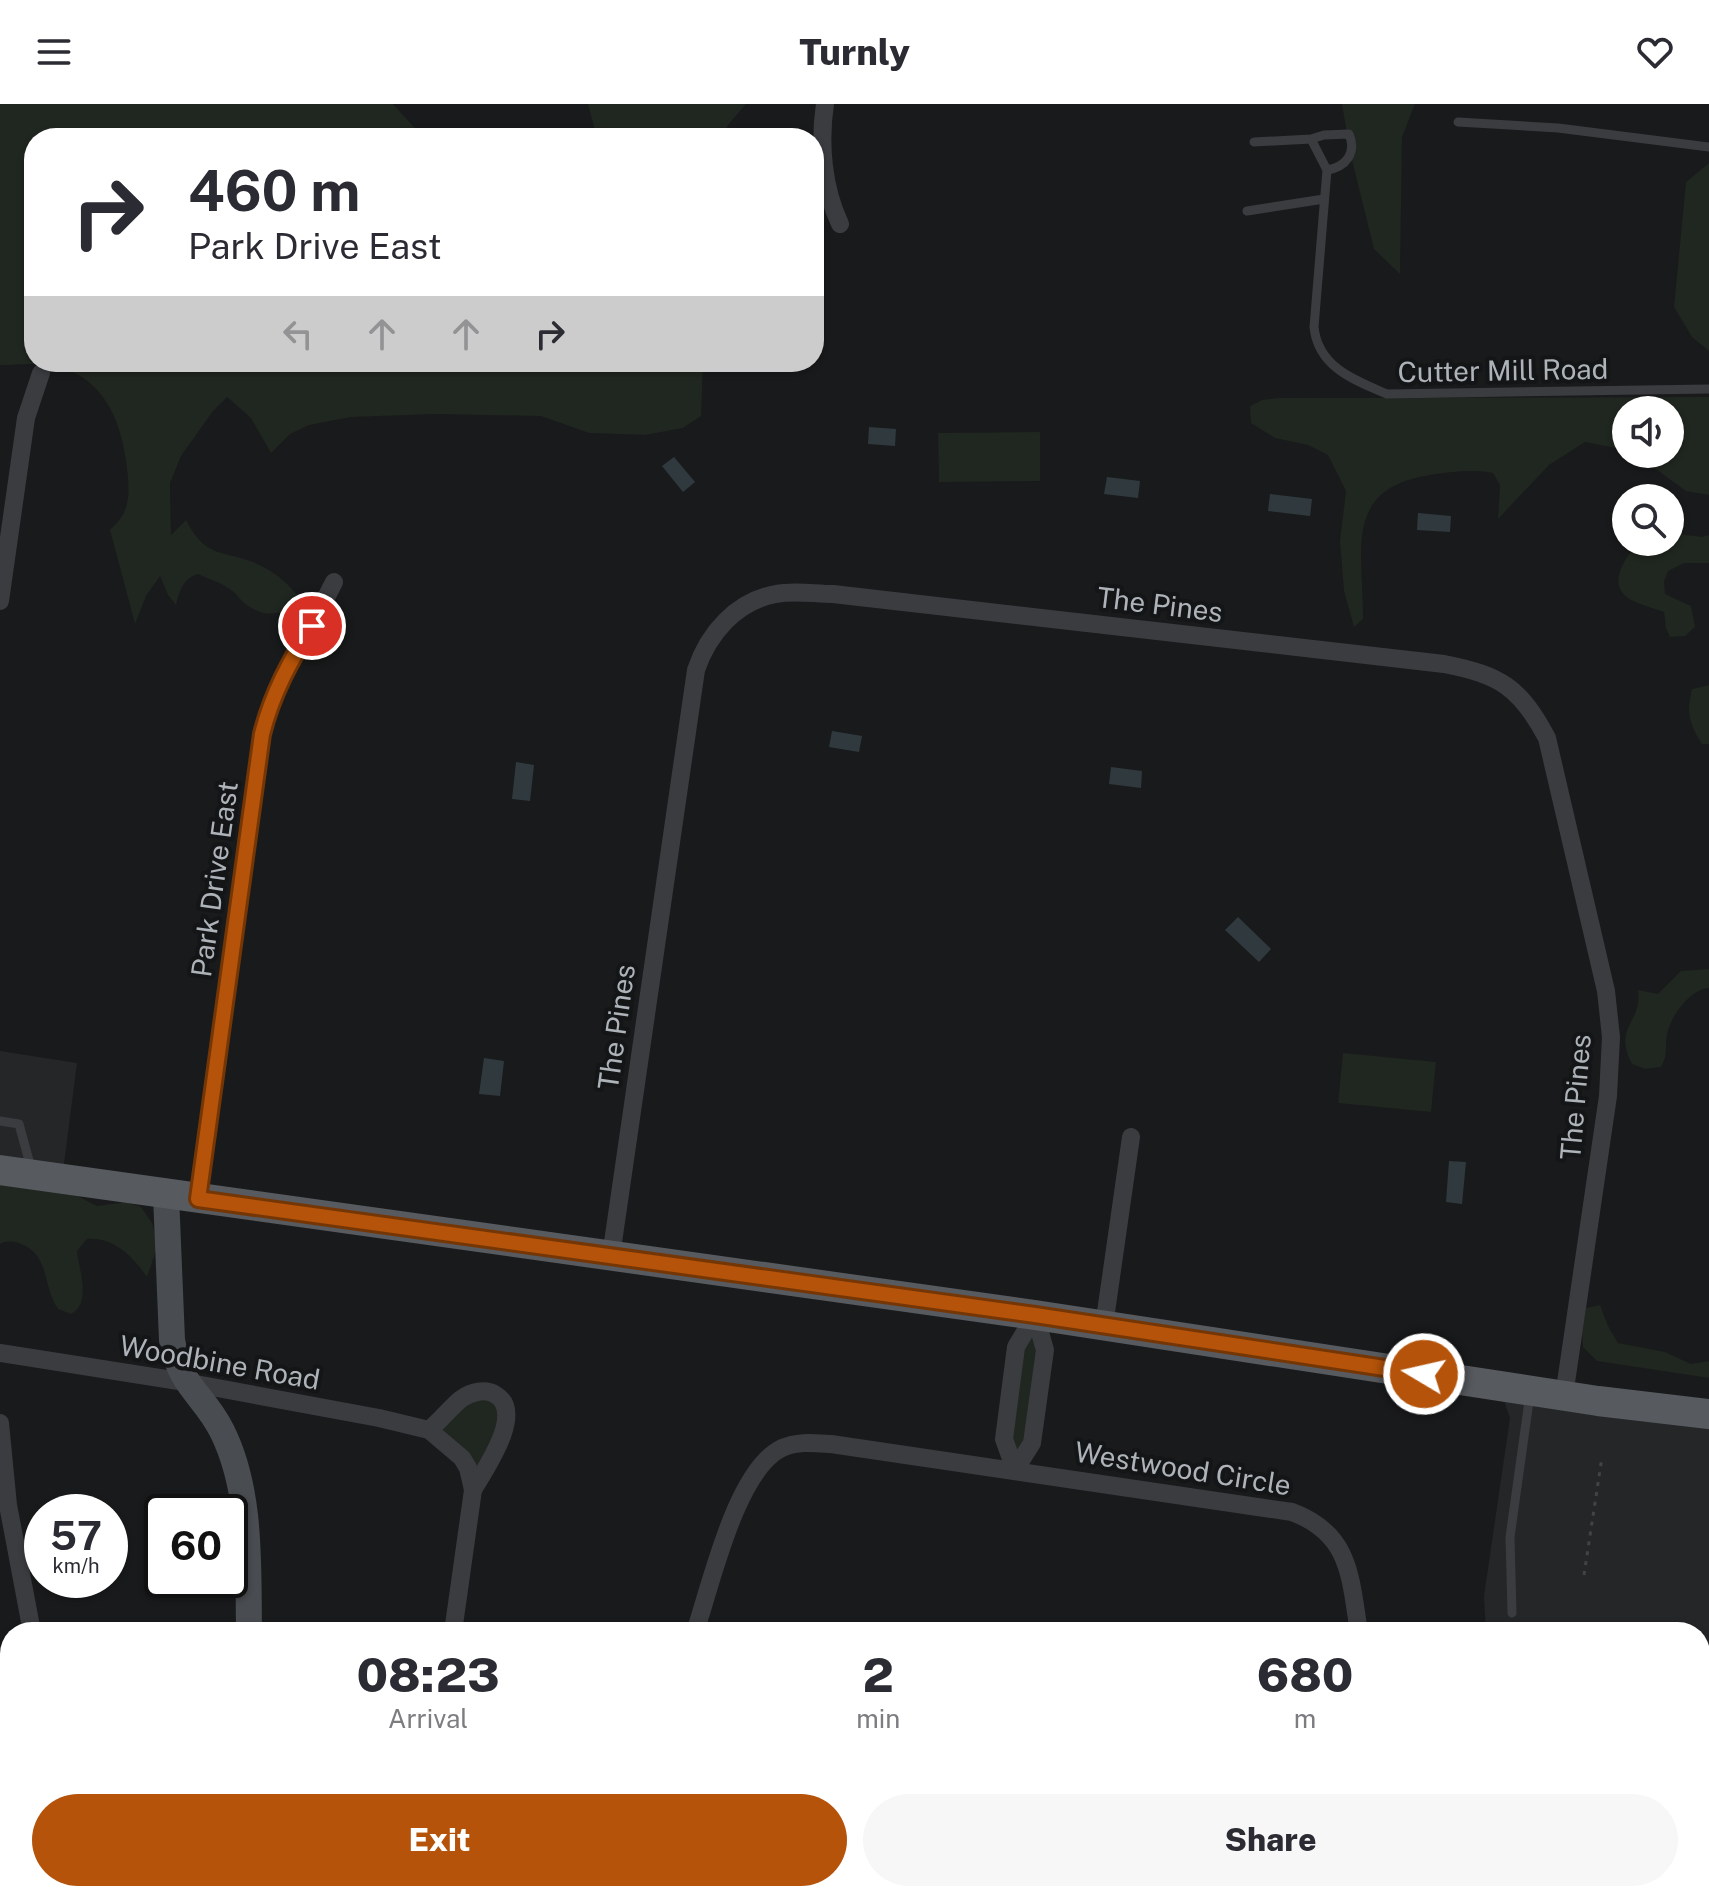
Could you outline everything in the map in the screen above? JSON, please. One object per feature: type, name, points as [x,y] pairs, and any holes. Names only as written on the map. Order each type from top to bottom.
[{"type":"main road","points":[[0,1170],[1035,1315],[1564,1396],[1709,1414]]},
{"type":"street","points":[[823,128],[825,104]]},
{"type":"street","points":[[824,162],[830,202],[840,224]]},
{"type":"street","points":[[0,601],[26,418],[41,373]]},
{"type":"street","name":"Park Drive East","points":[[198,1199],[262,734],[281,678],[334,582]]},
{"type":"street","name":"The Pines","points":[[611,1256],[696,670],[702,652],[731,614],[777,593],[833,594],[1444,664],[1477,671],[1510,687],[1532,709],[1547,738],[1606,991],[1611,1037],[1608,1096],[1564,1396]]},
{"type":"street","points":[[1104,1326],[1131,1137]]},
{"type":"street","points":[[166,1195],[175,1361],[185,1382],[221,1429],[236,1474],[247,1538],[249,1622]]},
{"type":"street","points":[[1015,1470],[1004,1439],[1016,1347],[1035,1315]]},
{"type":"street","points":[[1015,1470],[1032,1443],[1045,1350],[1035,1315]]},
{"type":"street","name":"Woodbine Road","points":[[0,1353],[185,1382],[429,1430],[462,1458],[468,1468],[473,1490]]},
{"type":"street","points":[[429,1430],[462,1399],[480,1391],[490,1391],[500,1397],[505,1406],[506,1423],[502,1437],[473,1490],[454,1622]]},
{"type":"street","points":[[0,1423],[8,1505],[30,1622]]},
{"type":"street","name":"Westwood Circle","points":[[698,1622],[738,1501],[755,1472],[781,1449],[799,1443],[831,1444],[1292,1512],[1314,1520],[1335,1540],[1350,1575],[1357,1622]]},
{"type":"lane","points":[[1458,122],[1558,128],[1709,147]]},
{"type":"lane","points":[[1254,142],[1349,134],[1354,145],[1352,154],[1339,168],[1327,170],[1311,139]]},
{"type":"lane","name":"Cutter Mill Road","points":[[1327,170],[1314,327],[1322,354],[1337,369],[1355,380],[1387,394],[1709,389]]},
{"type":"lane","points":[[1247,211],[1324,199]]},
{"type":"lane","points":[[0,1121],[19,1124],[33,1175]]},
{"type":"lane","points":[[1512,1613],[1510,1537],[1530,1390]]},
{"type":"path","points":[[1584,1575],[1602,1457]]},
{"type":"shaded area","points":[[0,104],[393,104],[415,128],[24,128],[24,364],[0,365]]},
{"type":"shaded area","points":[[588,104],[746,104],[727,128],[594,128]]},
{"type":"shaded area","points":[[1342,104],[1415,104],[1402,137],[1400,274],[1374,249],[1350,152]]},
{"type":"shaded area","points":[[1709,163],[1709,351],[1692,337],[1674,307],[1686,182]]},
{"type":"shaded area","points":[[72,372],[703,372],[701,416],[683,428],[645,435],[589,433],[541,416],[436,414],[351,417],[309,425],[290,434],[271,453],[251,418],[227,397],[213,411],[181,456],[170,483],[171,535],[186,520],[207,546],[267,569],[286,583],[302,601],[272,614],[258,611],[225,586],[198,574],[183,586],[176,605],[160,576],[146,596],[135,624],[110,530],[119,521],[127,504],[128,473],[123,445],[114,415],[86,380]]},
{"type":"shaded area","points":[[1612,397],[1612,447],[1585,442],[1549,465],[1498,519],[1500,485],[1493,473],[1451,472],[1425,476],[1399,484],[1380,496],[1369,511],[1363,529],[1363,619],[1354,627],[1344,591],[1340,541],[1346,491],[1328,455],[1308,445],[1275,438],[1251,423],[1250,406],[1262,400]]},
{"type":"shaded area","points":[[1684,397],[1709,397],[1709,495],[1686,491],[1684,484],[1676,484],[1654,468],[1684,468]]},
{"type":"shaded area","points":[[869,427],[896,429],[895,446],[868,444]]},
{"type":"shaded area","points":[[1040,432],[1040,481],[939,482],[938,433]]},
{"type":"shaded area","points":[[674,457],[695,482],[683,492],[662,466]]},
{"type":"shaded area","points":[[1107,477],[1140,481],[1138,498],[1104,494]]},
{"type":"shaded area","points":[[1270,494],[1312,499],[1310,516],[1268,511]]},
{"type":"shaded area","points":[[1418,513],[1451,516],[1450,532],[1417,530]]},
{"type":"shaded area","points":[[1684,535],[1709,535],[1709,563],[1684,563],[1668,571],[1664,581],[1665,594],[1691,606],[1695,627],[1685,636],[1670,637],[1664,612],[1628,598],[1619,585],[1629,556],[1684,556]]},
{"type":"shaded area","points":[[1709,685],[1709,744],[1702,744],[1692,724],[1689,704],[1692,689]]},
{"type":"shaded area","points":[[832,731],[862,736],[859,752],[829,747]]},
{"type":"shaded area","points":[[516,762],[534,765],[530,801],[512,799]]},
{"type":"shaded area","points":[[1111,767],[1142,771],[1141,788],[1109,784]]},
{"type":"shaded area","points":[[1238,917],[1271,949],[1259,962],[1225,930]]},
{"type":"shaded area","points":[[1709,969],[1709,988],[1688,999],[1672,1020],[1661,1067],[1645,1069],[1632,1064],[1625,1041],[1636,1010],[1638,990],[1658,994],[1681,971]]},
{"type":"shaded area","points":[[0,1051],[77,1063],[62,1179],[0,1170]]},
{"type":"shaded area","points":[[1343,1053],[1436,1062],[1431,1112],[1338,1103]]},
{"type":"shaded area","points":[[484,1058],[504,1061],[500,1096],[479,1094]]},
{"type":"shaded area","points":[[1449,1161],[1466,1162],[1462,1204],[1446,1202]]},
{"type":"shaded area","points":[[0,1178],[68,1191],[97,1206],[127,1202],[141,1207],[152,1223],[158,1245],[147,1277],[122,1250],[106,1241],[87,1239],[77,1251],[83,1286],[81,1302],[71,1314],[58,1309],[36,1254],[16,1242],[0,1244]]},
{"type":"shaded area","points":[[1600,1305],[1618,1343],[1665,1352],[1691,1364],[1709,1361],[1709,1378],[1597,1361],[1583,1347],[1582,1334],[1586,1308]]},
{"type":"shaded area","points":[[1035,1315],[1045,1350],[1032,1443],[1015,1470],[1004,1439],[1016,1347]]},
{"type":"shaded area","points":[[1499,1386],[1709,1414],[1709,1622],[1485,1622],[1484,1596],[1510,1418]]},
{"type":"shaded area","points":[[480,1391],[505,1406],[473,1490],[441,1437],[440,1421]]},
{"type":"route","points":[[312,626],[281,678],[262,734],[198,1199],[1035,1315],[1424,1374]]}]
